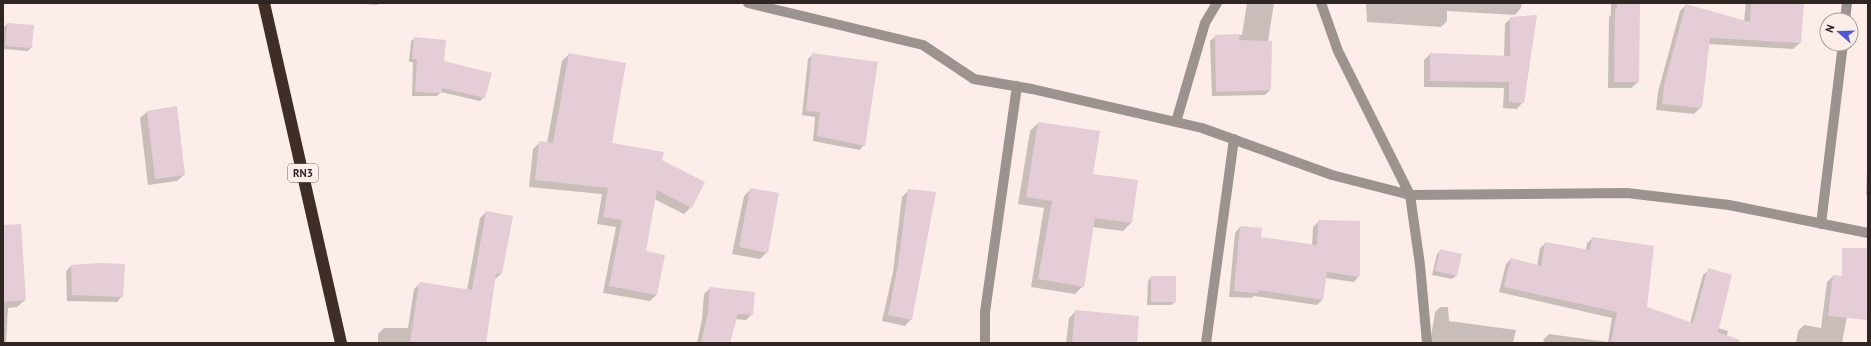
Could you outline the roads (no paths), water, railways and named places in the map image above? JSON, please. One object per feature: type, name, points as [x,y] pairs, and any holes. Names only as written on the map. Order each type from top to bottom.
[{"type":"highway","name":"RN3","points":[[264,3],[341,343]]},
{"type":"street","points":[[748,3],[923,45],[974,79],[1017,86],[1202,128],[1332,175],[1410,195],[1627,193],[1729,205],[1868,233]]},
{"type":"street","points":[[1176,122],[1205,22],[1217,3]]},
{"type":"street","points":[[1321,3],[1338,51],[1410,195],[1420,265],[1427,343]]},
{"type":"street","points":[[1821,224],[1841,52]]},
{"type":"street","points":[[985,343],[985,312],[1017,86]]},
{"type":"street","points":[[1206,343],[1234,139]]}]
